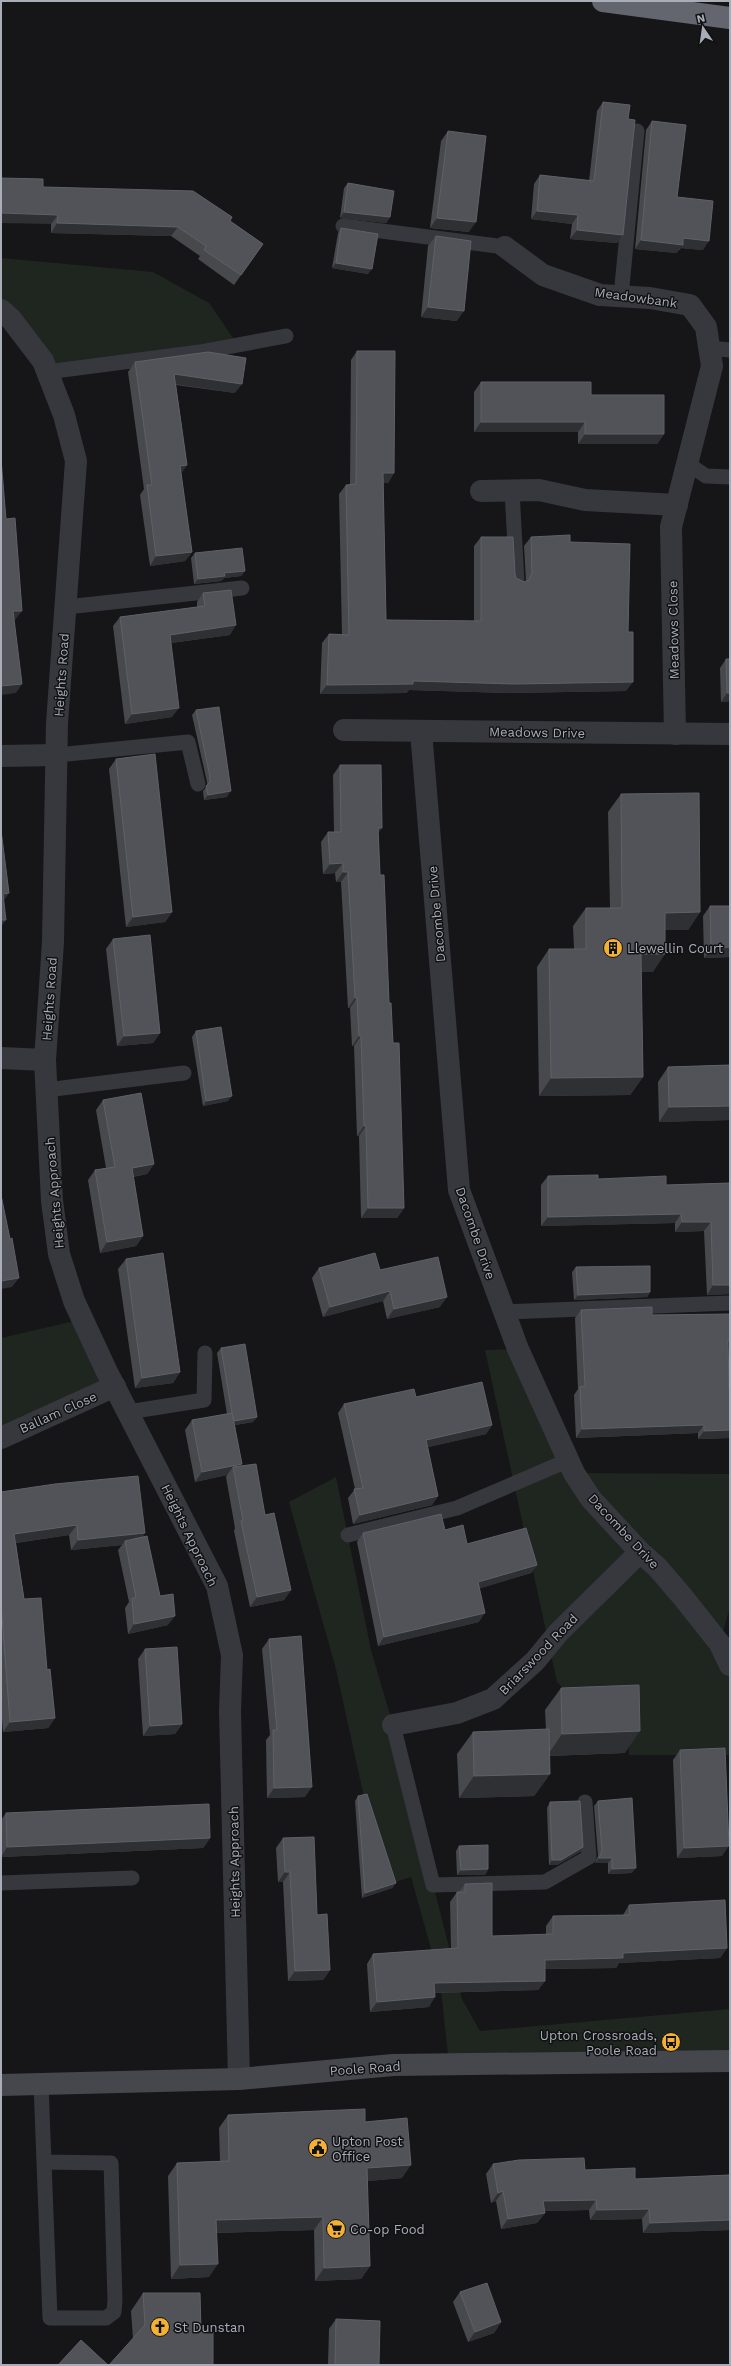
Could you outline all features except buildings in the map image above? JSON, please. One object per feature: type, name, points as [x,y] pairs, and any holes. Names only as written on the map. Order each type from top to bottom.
[{"type":"highway","points":[[602,1],[730,18]]},
{"type":"main road","name":"Poole Road","points":[[1,2085],[239,2079],[393,2065],[730,2061]]},
{"type":"street","name":"Meadowbank","points":[[505,247],[543,274],[600,295],[650,298],[690,305],[720,349],[712,366],[671,527]]},
{"type":"street","name":"Heights Road","points":[[1,310],[11,319],[43,361],[64,415],[76,461],[56,755],[53,942],[45,1060]]},
{"type":"street","points":[[481,491],[539,490],[585,500],[677,505]]},
{"type":"street","name":"Meadows Close","points":[[671,527],[675,734]]},
{"type":"street","name":"Meadows Drive","points":[[344,730],[730,734]]},
{"type":"street","name":"Dacombe Drive","points":[[421,731],[459,1190],[518,1349],[574,1473],[591,1499],[640,1552],[657,1567],[720,1644],[730,1665]]},
{"type":"street","points":[[1,756],[56,755]]},
{"type":"street","points":[[1,1058],[45,1060]]},
{"type":"street","name":"Heights Approach","points":[[45,1060],[52,1201],[59,1254],[74,1301],[128,1412],[217,1586],[232,1655],[230,1710],[239,2079]]},
{"type":"street","name":"Ballam Close","points":[[1,1438],[115,1386]]},
{"type":"street","name":"Briarswood Road","points":[[393,1725],[457,1713],[494,1699],[535,1661],[558,1633],[640,1552]]},
{"type":"lane","points":[[620,296],[637,131]]},
{"type":"lane","points":[[343,226],[505,247]]},
{"type":"lane","points":[[47,372],[200,352],[286,336]]},
{"type":"lane","points":[[688,464],[706,476],[730,477]]},
{"type":"lane","points":[[512,491],[517,582]]},
{"type":"lane","points":[[66,607],[242,588]]},
{"type":"lane","points":[[56,755],[188,742],[198,784]]},
{"type":"lane","points":[[46,1090],[184,1073]]},
{"type":"lane","points":[[505,1312],[730,1303]]},
{"type":"lane","points":[[128,1412],[204,1400],[205,1353]]},
{"type":"lane","points":[[348,1535],[457,1508],[569,1460]]},
{"type":"lane","points":[[393,1725],[433,1885],[545,1882],[589,1857],[585,1802]]},
{"type":"lane","points":[[1,1883],[132,1878]]},
{"type":"lane","points":[[41,2084],[44,2162],[50,2318],[106,2318],[114,2312],[116,2300],[111,2163],[44,2162]]},
{"type":"shaded area","points":[[1,258],[153,272],[209,303],[238,345],[47,372],[1,310]]},
{"type":"shaded area","points":[[83,1319],[115,1386],[1,1438],[1,1338]]},
{"type":"shaded area","points":[[518,1349],[574,1473],[730,1474],[730,1606],[720,1644],[730,1665],[730,1755],[629,1755],[625,1686],[564,1689],[557,1682],[485,1350]]},
{"type":"shaded area","points":[[336,1477],[371,1650],[393,1725],[462,1999],[480,2031],[730,2009],[730,2061],[449,2064],[440,1981],[411,1877],[392,1883],[363,1793],[336,1669],[289,1502]]},
{"type":"place","name":"Llewellin Court","points":[[613,948]]},
{"type":"place","name":"Upton Crossroads, Poole Road","points":[[671,2042]]},
{"type":"place","name":"Upton Post Office","points":[[318,2148]]},
{"type":"place","name":"Co-op Food","points":[[336,2229]]},
{"type":"place","name":"St Dunstan","points":[[160,2327]]}]
